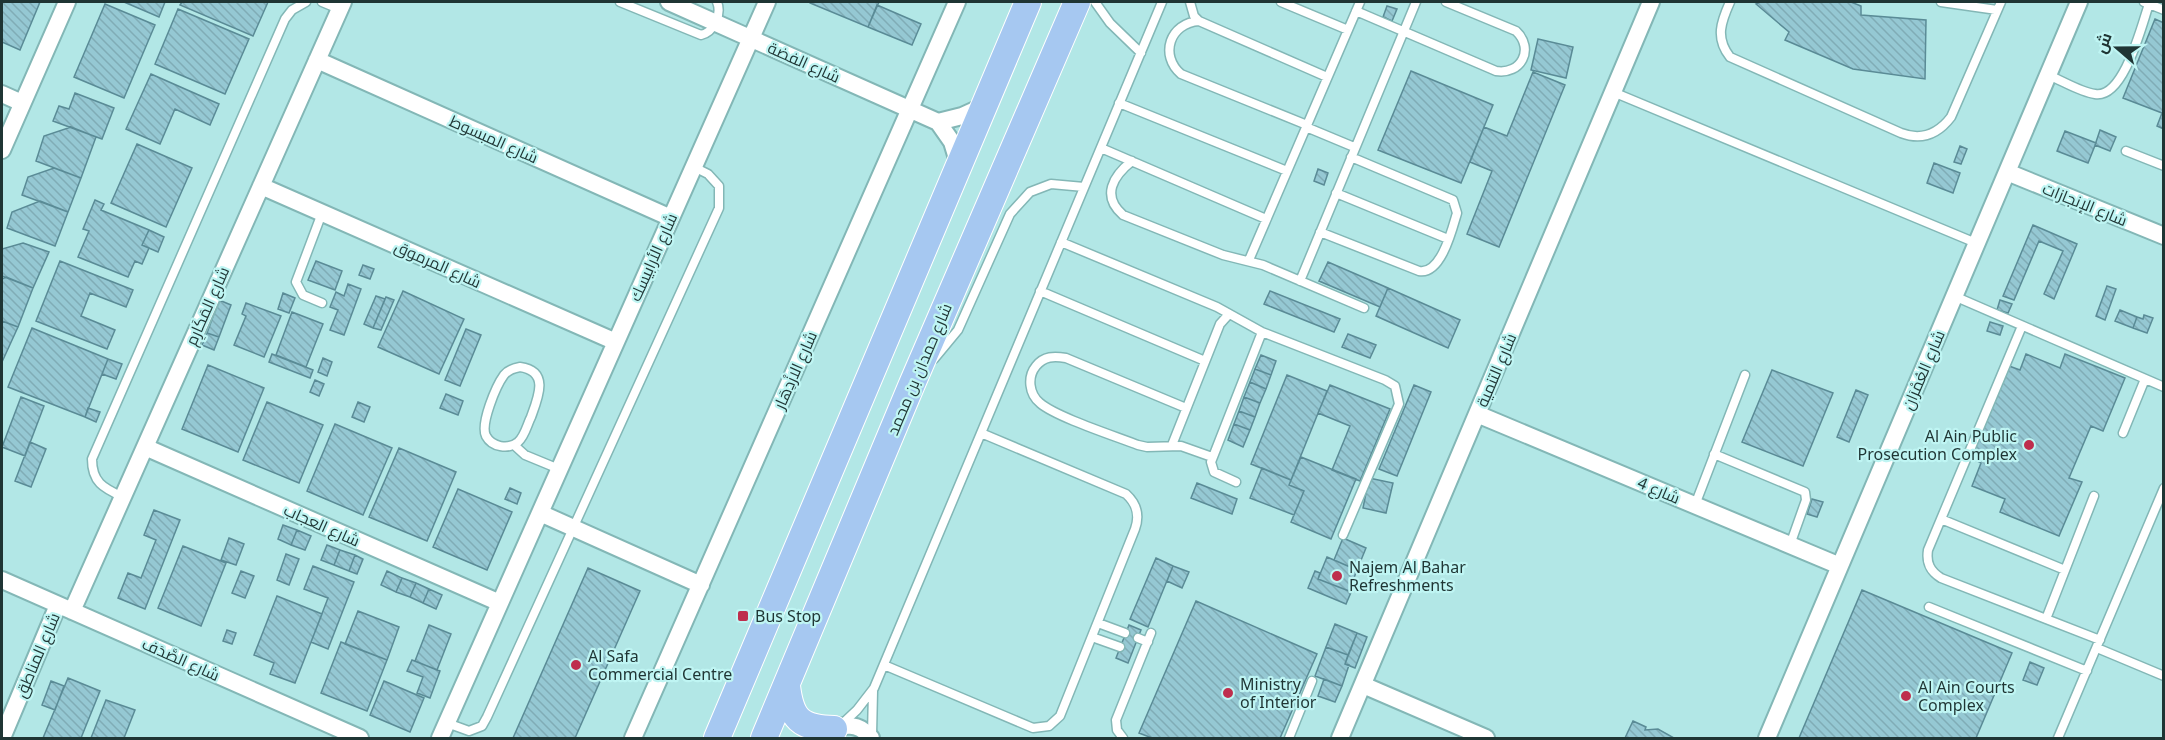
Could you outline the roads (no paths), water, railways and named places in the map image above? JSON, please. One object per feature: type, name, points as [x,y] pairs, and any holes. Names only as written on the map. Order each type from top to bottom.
[{"type":"main road","points":[[717,738],[1028,2]]},
{"type":"main road","name":"شارع حمدان بن محمد","points":[[764,738],[912,384],[1077,2]]},
{"type":"main road","points":[[786,686],[791,707],[800,721],[832,732]]},
{"type":"street","points":[[2,150],[67,2]]},
{"type":"street","name":"شارع الفضة","points":[[669,2],[938,122]]},
{"type":"street","name":"شارع الأرابيسك","points":[[443,731],[767,2]]},
{"type":"street","name":"شارع الازْدِهَار","points":[[633,738],[957,2]]},
{"type":"street","name":"شارع التنمية","points":[[1340,738],[1651,2]]},
{"type":"street","name":"شارع العُمْرَان","points":[[1767,738],[2079,2]]},
{"type":"street","name":"شارع المَكَارِم","points":[[65,608],[123,496],[341,5]]},
{"type":"street","name":"شارع المبسوط","points":[[316,60],[671,218]]},
{"type":"street","points":[[2,94],[22,103]]},
{"type":"street","points":[[959,165],[952,142],[938,122],[962,116],[984,106]]},
{"type":"street","name":"شارع الإنجازات","points":[[2007,172],[2163,236]]},
{"type":"street","name":"شارع المرموق","points":[[261,186],[616,342]]},
{"type":"street","name":"شارع 4","points":[[1477,414],[1840,566]]},
{"type":"street","name":"شارع العجاب","points":[[145,447],[500,603]]},
{"type":"street","points":[[540,513],[701,585]]},
{"type":"street","name":"شارع الصَّدَف","points":[[2,580],[360,738]]},
{"type":"street","name":"شارع المناطق","points":[[2,738],[65,608]]},
{"type":"street","points":[[1363,685],[1486,738]]},
{"type":"street","points":[[832,732],[853,726],[861,729],[871,738]]},
{"type":"lane","points":[[123,496],[104,488],[96,481],[92,471],[92,459],[285,19],[292,10],[306,2]]},
{"type":"lane","points":[[322,2],[341,5]]},
{"type":"lane","points":[[621,2],[697,34],[708,33],[715,22],[720,9],[717,2]]},
{"type":"lane","points":[[1095,2],[1110,23],[1141,53]]},
{"type":"lane","points":[[832,732],[857,710],[874,688],[1162,2]]},
{"type":"lane","points":[[1190,2],[1194,16],[1199,21],[1327,77]]},
{"type":"lane","points":[[1281,2],[1348,30]]},
{"type":"lane","points":[[1249,260],[1360,2]]},
{"type":"lane","points":[[1300,281],[1416,2]]},
{"type":"lane","points":[[1356,11],[1496,71],[1510,71],[1521,63],[1526,50],[1521,36],[1516,31],[1446,2]]},
{"type":"lane","points":[[1730,2],[1720,27],[1720,38],[1730,57],[1901,133],[1921,137],[1932,134],[1943,127],[1951,117],[1999,6],[1941,2]]},
{"type":"lane","points":[[2048,75],[2094,94],[2107,92],[2118,80],[2128,63],[2146,3],[2163,10]]},
{"type":"lane","points":[[1199,21],[1179,28],[1171,39],[1169,54],[1175,69],[1354,147]]},
{"type":"lane","points":[[1613,92],[1976,243]]},
{"type":"lane","points":[[1119,103],[1287,171]]},
{"type":"lane","points":[[1101,148],[1266,219]]},
{"type":"lane","points":[[2126,151],[2163,166]]},
{"type":"lane","points":[[1320,232],[1423,272],[1437,265],[1457,213],[1453,200],[1351,157]]},
{"type":"lane","points":[[1132,161],[1115,176],[1111,186],[1113,203],[1123,215],[1223,255],[1249,260],[1365,308]]},
{"type":"lane","points":[[443,731],[469,731],[482,726],[719,207],[721,196],[716,180],[694,167]]},
{"type":"lane","points":[[912,384],[958,330],[1010,214],[1030,192],[1051,184],[1084,187]]},
{"type":"lane","points":[[1336,193],[1448,238]]},
{"type":"lane","points":[[322,213],[296,282],[303,295],[322,303]]},
{"type":"lane","points":[[1061,242],[1229,314],[1262,332],[1385,380],[1398,392],[1399,404],[1343,535]]},
{"type":"lane","points":[[1041,291],[1205,361]]},
{"type":"lane","points":[[1954,297],[2163,387]]},
{"type":"lane","points":[[1172,445],[1221,324],[1229,314]]},
{"type":"lane","points":[[2022,326],[1941,519],[1927,555],[1928,562],[1935,574],[2046,619],[2163,676]]},
{"type":"lane","points":[[1236,482],[1214,472],[1212,457],[1262,332]]},
{"type":"lane","points":[[1186,408],[1066,358],[1047,358],[1034,369],[1030,387],[1033,396],[1047,408],[1147,447],[1172,445],[1212,457]]},
{"type":"lane","points":[[514,445],[523,436],[541,387],[537,375],[520,367],[503,376],[484,428],[490,441],[496,445],[514,445],[525,455],[559,469]]},
{"type":"lane","points":[[1695,505],[1745,375]]},
{"type":"lane","points":[[2123,433],[2145,379]]},
{"type":"lane","points":[[884,665],[1026,726],[1041,728],[1049,726],[1060,716],[1135,529],[1138,514],[1136,506],[1120,491],[981,433]]},
{"type":"lane","points":[[1714,453],[1805,492],[1806,500],[1790,545]]},
{"type":"lane","points":[[2058,738],[2163,488]]},
{"type":"lane","points":[[2046,619],[2094,496]]},
{"type":"lane","points":[[1941,519],[2064,570]]},
{"type":"lane","points":[[1929,607],[2087,671]]},
{"type":"lane","points":[[1098,623],[1125,633]]},
{"type":"lane","points":[[1092,637],[1120,647]]},
{"type":"lane","points":[[1123,738],[1116,730],[1116,720],[1149,637],[1138,638]]},
{"type":"lane","points":[[1132,652],[1142,656]]},
{"type":"lane","points":[[1289,738],[1312,681]]},
{"type":"lane","points":[[871,738],[874,688]]},
{"type":"place","name":"Al Ain Public Prosecution Complex","points":[[2029,445]]},
{"type":"place","name":"Najem Al Bahar Refreshments","points":[[1337,576]]},
{"type":"place","name":"Bus Stop","points":[[743,616]]},
{"type":"place","name":"Al Safa Commercial Centre","points":[[576,665]]},
{"type":"place","name":"Ministry of Interior","points":[[1228,693]]},
{"type":"place","name":"Al Ain Courts Complex","points":[[1906,696]]}]
